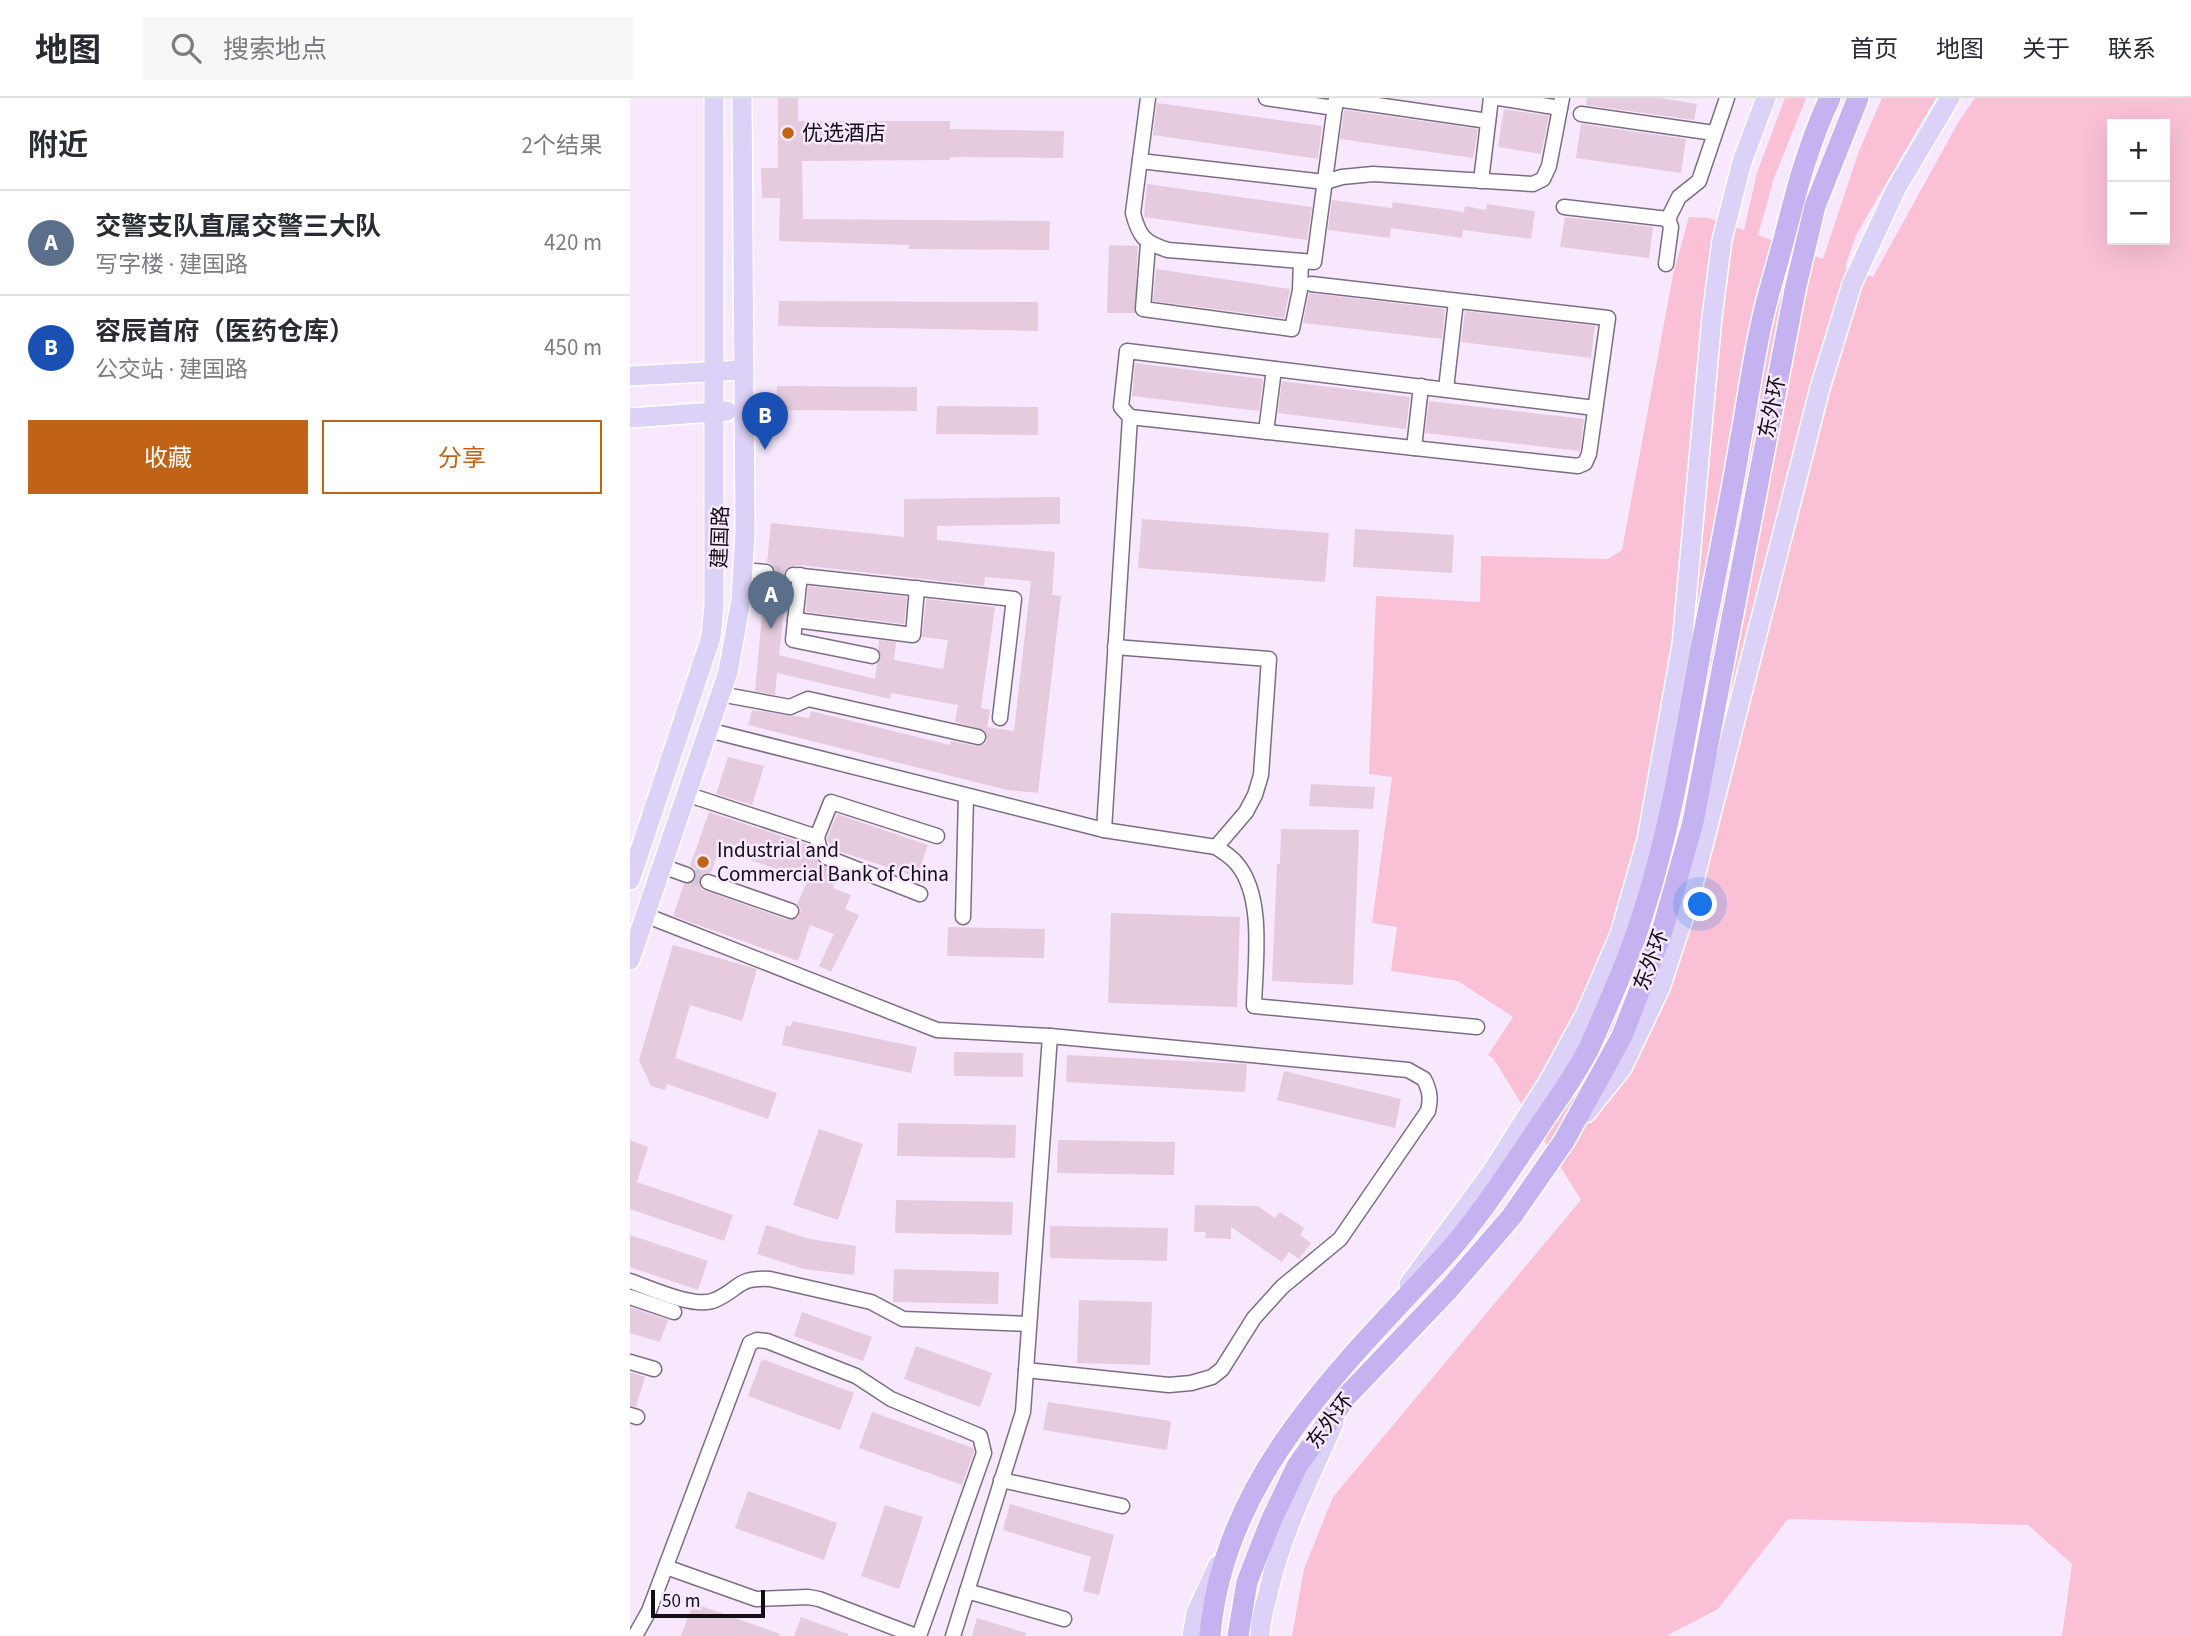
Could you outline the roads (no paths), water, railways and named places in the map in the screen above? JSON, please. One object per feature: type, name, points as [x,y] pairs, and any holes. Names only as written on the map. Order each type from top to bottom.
[{"type":"highway","name":"东外环","points":[[1210,1636],[1223,1566],[1242,1513],[1269,1462],[1312,1402],[1387,1316],[1444,1257],[1484,1206],[1558,1099],[1589,1049],[1640,925],[1667,825],[1681,756],[1762,320],[1801,174],[1830,98]]},
{"type":"highway","name":"东外环","points":[[1238,1636],[1247,1581],[1297,1466],[1346,1397],[1449,1289],[1503,1227],[1564,1141],[1622,1036],[1661,935],[1693,822],[1797,278],[1815,206],[1858,98]]},
{"type":"main road","name":"建国路","points":[[630,880],[711,637],[714,605],[714,98]]},
{"type":"main road","name":"建国路","points":[[630,960],[728,672],[736,635],[745,533],[743,98]]},
{"type":"main road","points":[[1387,1316],[1491,1173],[1549,1081],[1586,1013],[1620,934],[1647,840],[1682,645],[1712,317],[1722,240],[1742,162],[1766,98]]},
{"type":"main road","points":[[1564,1141],[1622,1068],[1660,988],[1689,900],[1821,388],[1852,284],[1896,188],[1950,98]]},
{"type":"main road","points":[[630,376],[743,370]]},
{"type":"main road","points":[[630,418],[743,410]]},
{"type":"main road","points":[[683,723],[708,730]]},
{"type":"main road","points":[[1260,1636],[1272,1576],[1287,1529],[1346,1397]]},
{"type":"main road","points":[[1192,1636],[1196,1613],[1242,1513]]},
{"type":"street","points":[[1148,98],[1133,213],[1137,228],[1148,244],[1168,250],[1314,262],[1336,102]]},
{"type":"street","points":[[1266,98],[1336,102],[1488,121]]},
{"type":"street","points":[[1480,181],[1491,98]]},
{"type":"street","points":[[1140,161],[1325,182],[1342,177],[1373,174],[1534,184],[1543,179],[1549,166],[1561,103],[1499,98]]},
{"type":"street","points":[[1667,264],[1671,227],[1668,219],[1679,197],[1699,181],[1727,98]]},
{"type":"street","points":[[1581,114],[1714,133]]},
{"type":"street","points":[[1564,207],[1668,219]]},
{"type":"street","points":[[1148,244],[1143,309],[1293,329],[1300,290],[1301,261]]},
{"type":"street","points":[[1311,284],[1608,318],[1589,454],[1585,463],[1578,466],[1130,417],[1121,407],[1128,351],[1595,408]]},
{"type":"street","points":[[1446,389],[1456,301]]},
{"type":"street","points":[[1266,432],[1274,369]]},
{"type":"street","points":[[1414,448],[1421,386]]},
{"type":"street","points":[[1104,830],[1130,417]]},
{"type":"street","points":[[743,570],[766,572]]},
{"type":"street","points":[[872,656],[793,640],[797,575],[1014,599],[1000,718]]},
{"type":"street","points":[[795,620],[913,635],[917,588]]},
{"type":"street","points":[[1115,647],[1269,659],[1261,775],[1246,812],[1216,847]]},
{"type":"street","points":[[720,694],[790,707],[808,699],[978,737]]},
{"type":"street","points":[[708,730],[1104,830],[1216,847],[1236,862],[1249,881],[1255,904],[1254,1006],[1478,1027]]},
{"type":"street","points":[[686,794],[817,837]]},
{"type":"street","points":[[963,916],[966,796]]},
{"type":"street","points":[[920,894],[826,857],[819,847],[817,837],[831,802],[937,836]]},
{"type":"street","points":[[662,866],[687,875]]},
{"type":"street","points":[[708,882],[791,911]]},
{"type":"street","points":[[645,915],[937,1030],[1050,1036],[1408,1070],[1424,1079],[1431,1097],[1428,1111],[1340,1239],[1275,1294],[1254,1318],[1222,1369],[1213,1377],[1169,1385],[1026,1370]]},
{"type":"street","points":[[953,1636],[1023,1412],[1050,1036]]},
{"type":"street","points":[[630,1281],[683,1299],[714,1301],[743,1281],[770,1279],[871,1302],[903,1319],[1029,1324]]},
{"type":"street","points":[[630,1297],[674,1312]]},
{"type":"street","points":[[635,1636],[649,1611],[750,1343],[757,1340],[767,1341],[856,1376],[891,1399],[980,1436],[984,1453],[917,1636],[819,1599],[756,1599],[666,1567]]},
{"type":"street","points":[[630,1362],[654,1369]]},
{"type":"street","points":[[1001,1480],[1122,1506]]},
{"type":"street","points":[[967,1591],[1064,1619]]},
{"type":"tunnel","points":[[766,572],[793,575]]},
{"type":"tunnel","points":[[687,875],[708,882]]},
{"type":"place","name":"优选酒店","points":[[788,133]]},
{"type":"place","name":"容辰首府（医药仓库）","points":[[765,450]]},
{"type":"place","name":"交警支队直属交警三大队","points":[[771,629]]},
{"type":"place","name":"Industrial and Commercial Bank of China","points":[[703,862]]}]
